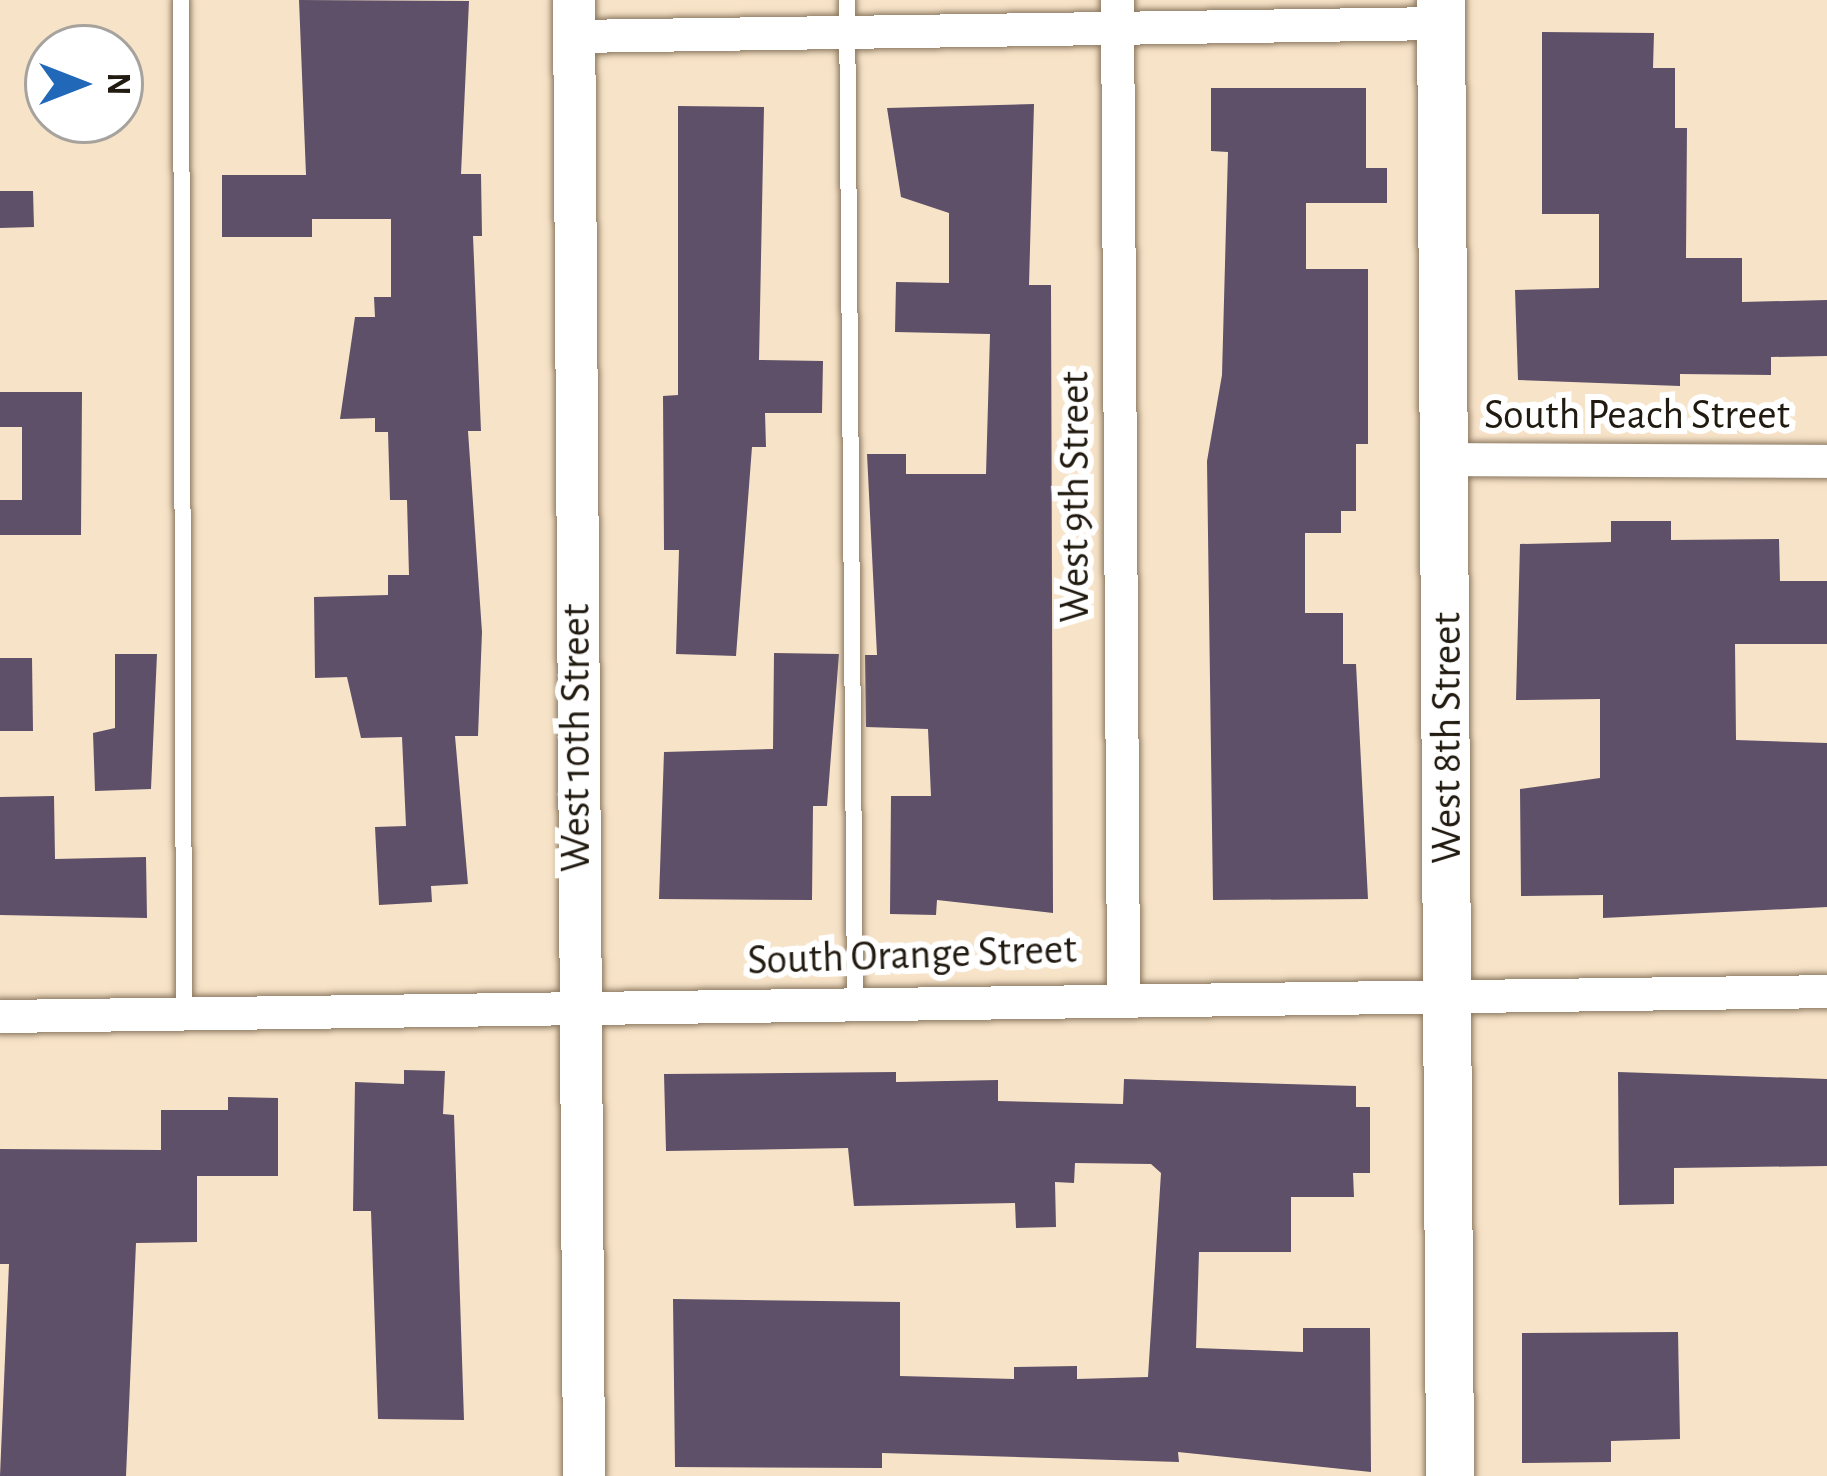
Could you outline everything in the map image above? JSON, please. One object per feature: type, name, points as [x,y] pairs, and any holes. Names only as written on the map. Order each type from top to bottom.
[{"type":"main road","name":"West 8th Street","points":[[1442,11],[1450,1476]]},
{"type":"street","name":"West 9th Street","points":[[1118,11],[1123,993]]},
{"type":"street","points":[[574,18],[1442,11]]},
{"type":"street","name":"West 10th Street","points":[[574,18],[577,1007],[584,1476]]},
{"type":"street","name":"South Peach Street","points":[[1447,459],[1827,461]]},
{"type":"street","name":"South Orange Street","points":[[0,1016],[855,1005],[1123,993],[1827,991]]},
{"type":"lane","points":[[181,0],[184,1013]]},
{"type":"lane","points":[[847,17],[855,1005]]},
{"type":"building","points":[[299,0],[469,1],[461,174],[481,174],[482,236],[473,236],[481,431],[468,431],[482,632],[478,736],[455,736],[468,884],[431,886],[432,902],[379,905],[375,827],[406,826],[402,737],[361,738],[347,677],[315,678],[314,597],[388,595],[388,575],[409,575],[407,500],[390,500],[388,432],[375,432],[375,418],[340,419],[355,317],[375,317],[374,297],[391,297],[391,219],[312,219],[312,237],[222,237],[222,175],[306,175]]},
{"type":"building","points":[[1542,32],[1654,33],[1653,68],[1675,68],[1675,128],[1687,128],[1686,258],[1742,258],[1742,302],[1827,300],[1827,356],[1771,357],[1771,375],[1680,374],[1680,386],[1518,380],[1515,290],[1599,288],[1599,214],[1542,214]]},
{"type":"building","points":[[1211,88],[1366,88],[1366,168],[1387,168],[1387,203],[1306,203],[1306,269],[1368,269],[1368,444],[1356,444],[1356,511],[1341,511],[1341,533],[1305,533],[1305,613],[1343,613],[1343,664],[1356,664],[1368,899],[1213,900],[1207,461],[1222,375],[1228,152],[1211,151]]},
{"type":"building","points":[[1034,104],[1029,285],[1051,285],[1053,913],[937,900],[936,915],[890,914],[891,796],[931,796],[928,729],[866,727],[865,655],[877,655],[867,454],[906,454],[906,474],[986,474],[990,334],[895,332],[896,282],[949,283],[949,213],[901,197],[887,108]]},
{"type":"building","points":[[678,106],[764,107],[759,360],[823,361],[822,413],[765,413],[766,447],[752,447],[736,656],[676,654],[679,550],[664,550],[663,396],[678,395]]},
{"type":"building","points":[[0,191],[33,191],[34,227],[0,228]]},
{"type":"building","points":[[0,392],[82,392],[81,535],[0,535],[0,500],[22,500],[22,427],[0,427]]},
{"type":"building","points":[[1611,521],[1671,521],[1671,540],[1779,539],[1780,581],[1827,581],[1827,644],[1735,644],[1736,740],[1827,743],[1827,907],[1603,918],[1603,895],[1521,896],[1520,789],[1600,778],[1600,699],[1516,700],[1520,544],[1611,542]]},
{"type":"building","points":[[774,653],[839,654],[827,806],[813,806],[812,900],[659,899],[664,752],[773,749]]},
{"type":"building","points":[[115,654],[157,654],[151,789],[95,791],[93,733],[115,728]]},
{"type":"building","points":[[0,658],[32,658],[33,731],[0,731]]},
{"type":"building","points":[[54,796],[55,859],[146,857],[147,918],[0,915],[0,797]]},
{"type":"building","points":[[404,1070],[445,1071],[443,1114],[454,1115],[464,1420],[378,1419],[371,1211],[353,1211],[355,1082],[404,1084]]},
{"type":"building","points":[[896,1072],[896,1082],[998,1080],[998,1101],[1123,1104],[1124,1079],[1356,1086],[1356,1107],[1370,1107],[1370,1173],[1353,1173],[1354,1197],[1291,1197],[1291,1252],[1199,1252],[1196,1348],[1303,1352],[1303,1328],[1370,1328],[1371,1472],[1178,1452],[1179,1462],[882,1453],[882,1468],[675,1467],[673,1299],[900,1302],[900,1376],[1014,1379],[1014,1367],[1077,1366],[1077,1379],[1148,1377],[1161,1173],[1151,1164],[1075,1163],[1074,1183],[1055,1182],[1056,1227],[1016,1228],[1015,1203],[854,1206],[848,1148],[666,1151],[664,1074]]},
{"type":"building","points":[[1618,1072],[1827,1079],[1827,1166],[1674,1168],[1674,1204],[1619,1205]]},
{"type":"building","points":[[228,1097],[278,1098],[278,1176],[197,1176],[197,1242],[136,1243],[126,1476],[0,1476],[9,1264],[0,1264],[0,1149],[161,1150],[161,1110],[228,1110]]},
{"type":"building","points":[[1678,1332],[1680,1439],[1611,1441],[1611,1462],[1522,1463],[1522,1333]]}]
